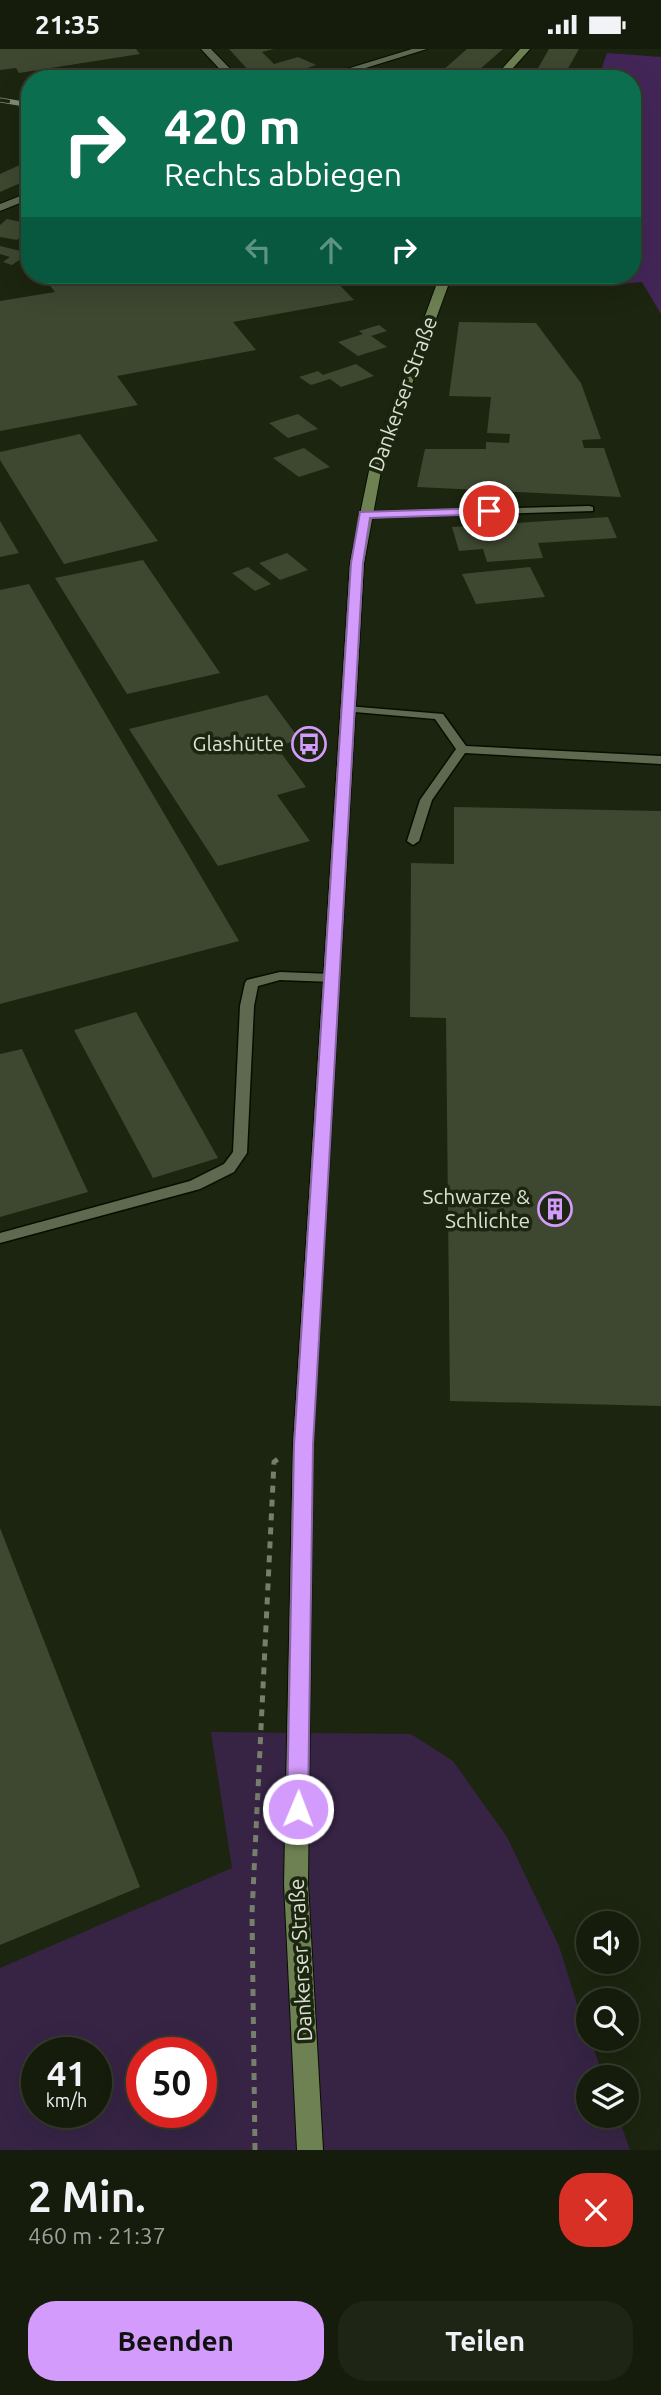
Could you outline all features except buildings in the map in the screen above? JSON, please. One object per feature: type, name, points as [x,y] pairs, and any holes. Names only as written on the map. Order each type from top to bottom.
[{"type":"main road","points":[[506,70],[525,49]]},
{"type":"main road","name":"Dankerser Straße","points":[[310,2150],[296,1884],[303,1445],[357,563],[364,515],[376,465],[443,284]]},
{"type":"street","points":[[206,49],[226,70]]},
{"type":"street","points":[[350,70],[422,49]]},
{"type":"street","points":[[0,208],[21,199]]},
{"type":"lane","points":[[364,515],[589,509]]},
{"type":"lane","points":[[347,709],[439,716],[462,749]]},
{"type":"lane","points":[[462,749],[661,760]]},
{"type":"lane","points":[[412,841],[426,800],[462,749]]},
{"type":"lane","points":[[0,1238],[195,1185],[229,1168],[240,1153],[247,1006],[252,983],[280,976],[332,978]]},
{"type":"path","points":[[255,2150],[251,1913],[274,1462],[303,1445]]},
{"type":"shaded area","points":[[607,53],[661,57],[661,314],[641,282],[641,70],[601,70]]},
{"type":"shaded area","points":[[211,1732],[411,1734],[453,1761],[507,1837],[559,1946],[576,2001],[576,2051],[594,2051],[600,2065],[576,2065],[576,2128],[622,2128],[630,2150],[0,2150],[0,1968],[232,1868]]},
{"type":"railway","points":[[0,100],[21,104]]},
{"type":"place","name":"Glashütte","points":[[309,744]]},
{"type":"place","name":"Schwarze & Schlichte","points":[[555,1209]]},
{"type":"route","points":[[298,1809],[303,1445],[347,709],[357,563],[364,515],[489,511]]}]
